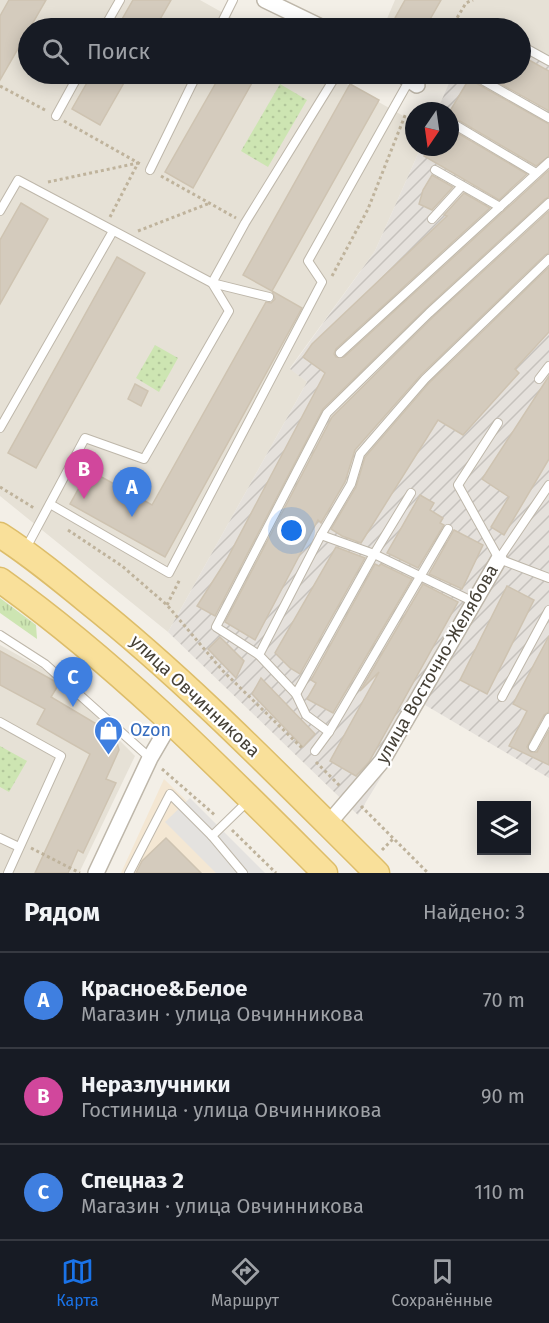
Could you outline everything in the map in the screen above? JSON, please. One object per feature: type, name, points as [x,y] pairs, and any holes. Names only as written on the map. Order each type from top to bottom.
[{"type":"main road","name":"улица Овчинникова","points":[[0,535],[25,551],[131,635],[203,701],[377,873]]},
{"type":"main road","name":"улица Овчинникова","points":[[0,580],[76,639],[171,722],[325,873]]},
{"type":"street","points":[[265,0],[302,18]]},
{"type":"street","name":"улица Восточно-Желябова","points":[[328,824],[382,761],[499,559]]},
{"type":"street","points":[[96,873],[150,758],[171,722]]},
{"type":"lane","points":[[110,18],[120,0]]},
{"type":"lane","points":[[224,18],[233,0]]},
{"type":"lane","points":[[531,51],[549,61]]},
{"type":"lane","points":[[56,116],[74,84]]},
{"type":"lane","points":[[150,170],[192,84]]},
{"type":"lane","points":[[212,283],[245,224],[331,84]]},
{"type":"lane","points":[[50,504],[169,573],[302,315],[322,282],[308,261],[406,84]]},
{"type":"lane","points":[[489,84],[549,118]]},
{"type":"lane","points":[[459,127],[536,173]]},
{"type":"lane","points":[[340,352],[549,162]]},
{"type":"lane","points":[[435,170],[500,207]]},
{"type":"lane","points":[[0,211],[18,180],[212,283],[269,297]]},
{"type":"lane","points":[[432,219],[462,186]]},
{"type":"lane","points":[[329,732],[306,715],[296,694],[259,655],[216,627],[327,413],[429,313],[549,204]]},
{"type":"lane","points":[[0,428],[113,231]]},
{"type":"lane","points":[[259,655],[321,535],[351,484],[360,454],[425,379],[549,259]]},
{"type":"lane","points":[[25,551],[85,438],[144,459],[230,311],[212,283]]},
{"type":"lane","points":[[539,379],[549,366]]},
{"type":"lane","points":[[498,423],[458,484],[499,559],[549,578]]},
{"type":"lane","points":[[499,559],[549,485]]},
{"type":"lane","points":[[296,694],[374,554],[411,493]]},
{"type":"lane","points":[[313,754],[329,732],[448,529]]},
{"type":"lane","points":[[321,535],[374,554],[474,603]]},
{"type":"lane","points":[[502,697],[549,610]]},
{"type":"lane","points":[[0,635],[45,664],[150,758]]},
{"type":"lane","points":[[533,747],[549,718]]},
{"type":"lane","points":[[0,722],[61,756],[8,873]]},
{"type":"lane","points":[[129,873],[170,794],[213,836],[243,873]]},
{"type":"lane","points":[[213,836],[251,799]]},
{"type":"lane","points":[[0,838],[20,845]]},
{"type":"path","points":[[457,18],[467,1],[473,0]]},
{"type":"path","points":[[0,86],[245,224]]},
{"type":"path","points":[[29,186],[138,163]]},
{"type":"path","points":[[105,226],[138,163]]},
{"type":"path","points":[[125,236],[210,203]]},
{"type":"path","points":[[0,487],[122,566],[167,605],[222,670],[303,749]]},
{"type":"path","points":[[313,754],[352,797],[428,873]]},
{"type":"path","points":[[150,758],[225,824],[276,873]]},
{"type":"path","points":[[20,845],[80,873]]},
{"type":"shaded area","points":[[0,0],[200,0],[232,18],[18,18],[18,84],[347,84],[405,117],[405,156],[417,156],[375,251],[290,368],[307,382],[168,632],[0,496]]},
{"type":"shaded area","points":[[395,0],[549,0],[549,65],[531,54],[531,18],[387,18]]},
{"type":"shaded area","points":[[531,54],[549,65],[549,778],[425,705],[358,815],[168,632],[307,382],[290,369],[375,251],[417,156],[459,156],[459,102],[441,102],[449,84],[531,84]]},
{"type":"shaded area","points":[[0,645],[57,677],[135,756],[79,873],[0,873]]},
{"type":"shaded area","points":[[164,779],[261,873],[121,873]]},
{"type":"shaded area","points":[[190,798],[265,873],[216,873],[165,822]]},
{"type":"green space","points":[[280,84],[307,100],[268,167],[241,151]]},
{"type":"green space","points":[[155,345],[178,358],[159,392],[136,378]]},
{"type":"green space","points":[[0,598],[36,625],[37,639],[0,613]]},
{"type":"green space","points":[[0,746],[27,761],[9,792],[0,787]]},
{"type":"building","points":[[9,0],[46,0],[36,18],[18,18],[18,49],[0,80],[0,16]]},
{"type":"building","points":[[133,0],[171,0],[161,18],[123,18]]},
{"type":"building","points":[[405,0],[441,0],[431,18],[395,18]]},
{"type":"building","points":[[531,61],[549,71],[549,111],[501,84],[531,84]]},
{"type":"building","points":[[86,84],[123,84],[100,125],[72,109]]},
{"type":"building","points":[[215,84],[251,84],[193,188],[165,172]]},
{"type":"building","points":[[350,84],[379,100],[272,291],[243,275]]},
{"type":"building","points":[[466,84],[478,84],[549,124],[549,156],[536,166],[460,121],[459,102],[455,102]]},
{"type":"building","points":[[459,134],[527,174],[499,200],[424,156],[459,156]]},
{"type":"building","points":[[549,170],[549,197],[425,309],[323,409],[215,616],[197,606],[227,559],[325,373],[303,357],[312,344],[447,216],[444,215],[464,193],[490,208],[336,349],[334,354],[336,357],[344,357]]},
{"type":"building","points":[[432,175],[453,187],[432,210],[419,204],[423,190]]},
{"type":"building","points":[[21,203],[48,219],[0,304],[0,240]]},
{"type":"building","points":[[549,211],[549,253],[421,375],[355,450],[345,482],[321,523],[318,520],[255,640],[225,622],[332,417],[433,317]]},
{"type":"building","points":[[117,257],[145,273],[36,468],[8,453]]},
{"type":"building","points":[[549,267],[549,332],[515,369],[519,373],[463,435],[438,420],[361,543],[331,529],[356,487],[365,457],[429,383]]},
{"type":"building","points":[[272,291],[302,308],[165,557],[70,504],[89,470],[152,505],[266,302],[271,303],[275,299]]},
{"type":"building","points":[[549,376],[549,459],[504,535],[491,527],[509,497],[482,479]]},
{"type":"building","points":[[135,384],[148,391],[141,406],[128,399]]},
{"type":"building","points":[[420,495],[434,503],[430,510],[443,518],[440,523],[444,525],[418,568],[387,553]]},
{"type":"building","points":[[454,530],[483,545],[462,589],[429,574]]},
{"type":"building","points":[[336,547],[365,558],[300,674],[290,668],[275,653]]},
{"type":"building","points":[[375,564],[379,566],[381,564],[412,579],[333,713],[307,699],[316,683],[311,680]]},
{"type":"building","points":[[423,584],[458,602],[369,762],[356,776],[330,761],[379,672],[360,691]]},
{"type":"building","points":[[507,586],[534,600],[487,694],[460,680]]},
{"type":"building","points":[[549,636],[549,712],[544,715],[527,747],[531,752],[537,752],[549,730],[549,765],[509,746],[527,711],[513,704]]},
{"type":"building","points":[[220,637],[244,661],[236,678],[208,649]]},
{"type":"building","points":[[0,651],[59,684],[51,697],[115,735],[119,750],[106,779],[116,783],[83,853],[78,850],[68,873],[35,873],[90,754],[37,724],[45,709],[0,685]]},
{"type":"building","points":[[261,678],[315,734],[303,747],[252,694]]},
{"type":"building","points":[[166,838],[201,873],[136,873],[142,861]]},
{"type":"place","name":"Неразлучники","points":[[84,499]]},
{"type":"place","name":"Красное&Белое","points":[[132,517]]},
{"type":"place","name":"Спецназ 2","points":[[73,707]]},
{"type":"place","name":"Ozon","points":[[109,756]]}]
